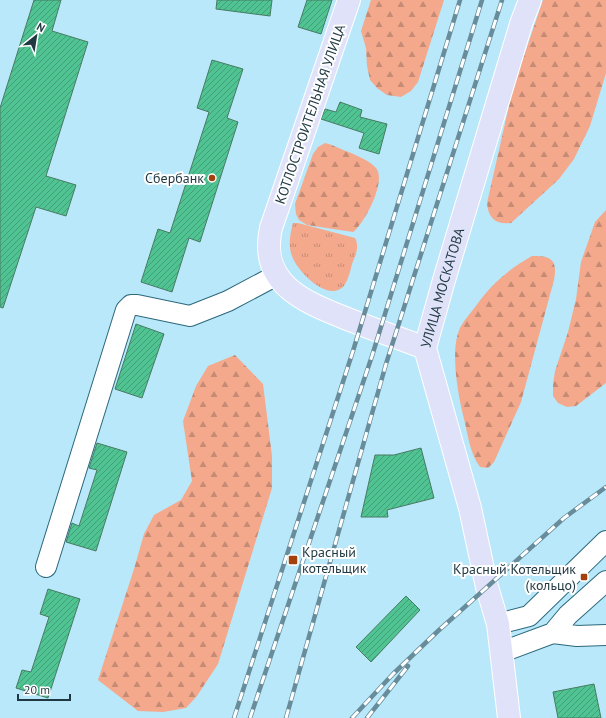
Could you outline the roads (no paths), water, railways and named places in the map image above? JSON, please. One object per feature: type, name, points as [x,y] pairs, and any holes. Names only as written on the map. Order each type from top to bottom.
[{"type":"main road","name":"КОТЛОСТРОИТЕЛЬНАЯ УЛИЦА","points":[[277,275],[268,252],[270,228],[349,0]]},
{"type":"main road","name":"УЛИЦА МОСКАТОВА","points":[[509,718],[498,624],[487,587],[470,508],[426,348],[444,280],[521,24],[530,0]]},
{"type":"main road","points":[[277,275],[294,294],[310,304],[426,348]]},
{"type":"street","points":[[46,567],[126,310],[131,306],[137,305],[190,316],[228,301],[277,275]]},
{"type":"street","points":[[498,624],[529,616],[606,541]]},
{"type":"street","points":[[553,633],[568,616],[606,581]]},
{"type":"street","points":[[502,652],[553,633],[577,636],[606,635]]},
{"type":"railway","points":[[234,718],[353,351],[460,0]]},
{"type":"railway","points":[[250,718],[372,356],[482,0]]},
{"type":"railway","points":[[286,718],[386,364],[502,0]]},
{"type":"railway","points":[[352,718],[393,674],[438,631],[564,518],[606,487]]},
{"type":"railway","points":[[367,718],[408,666]]},
{"type":"place","name":"Сбербанк","points":[[212,178]]},
{"type":"place","name":"Красный котельщик","points":[[293,560]]},
{"type":"place","name":"Красный Котельщик (кольцо)","points":[[584,577]]}]
